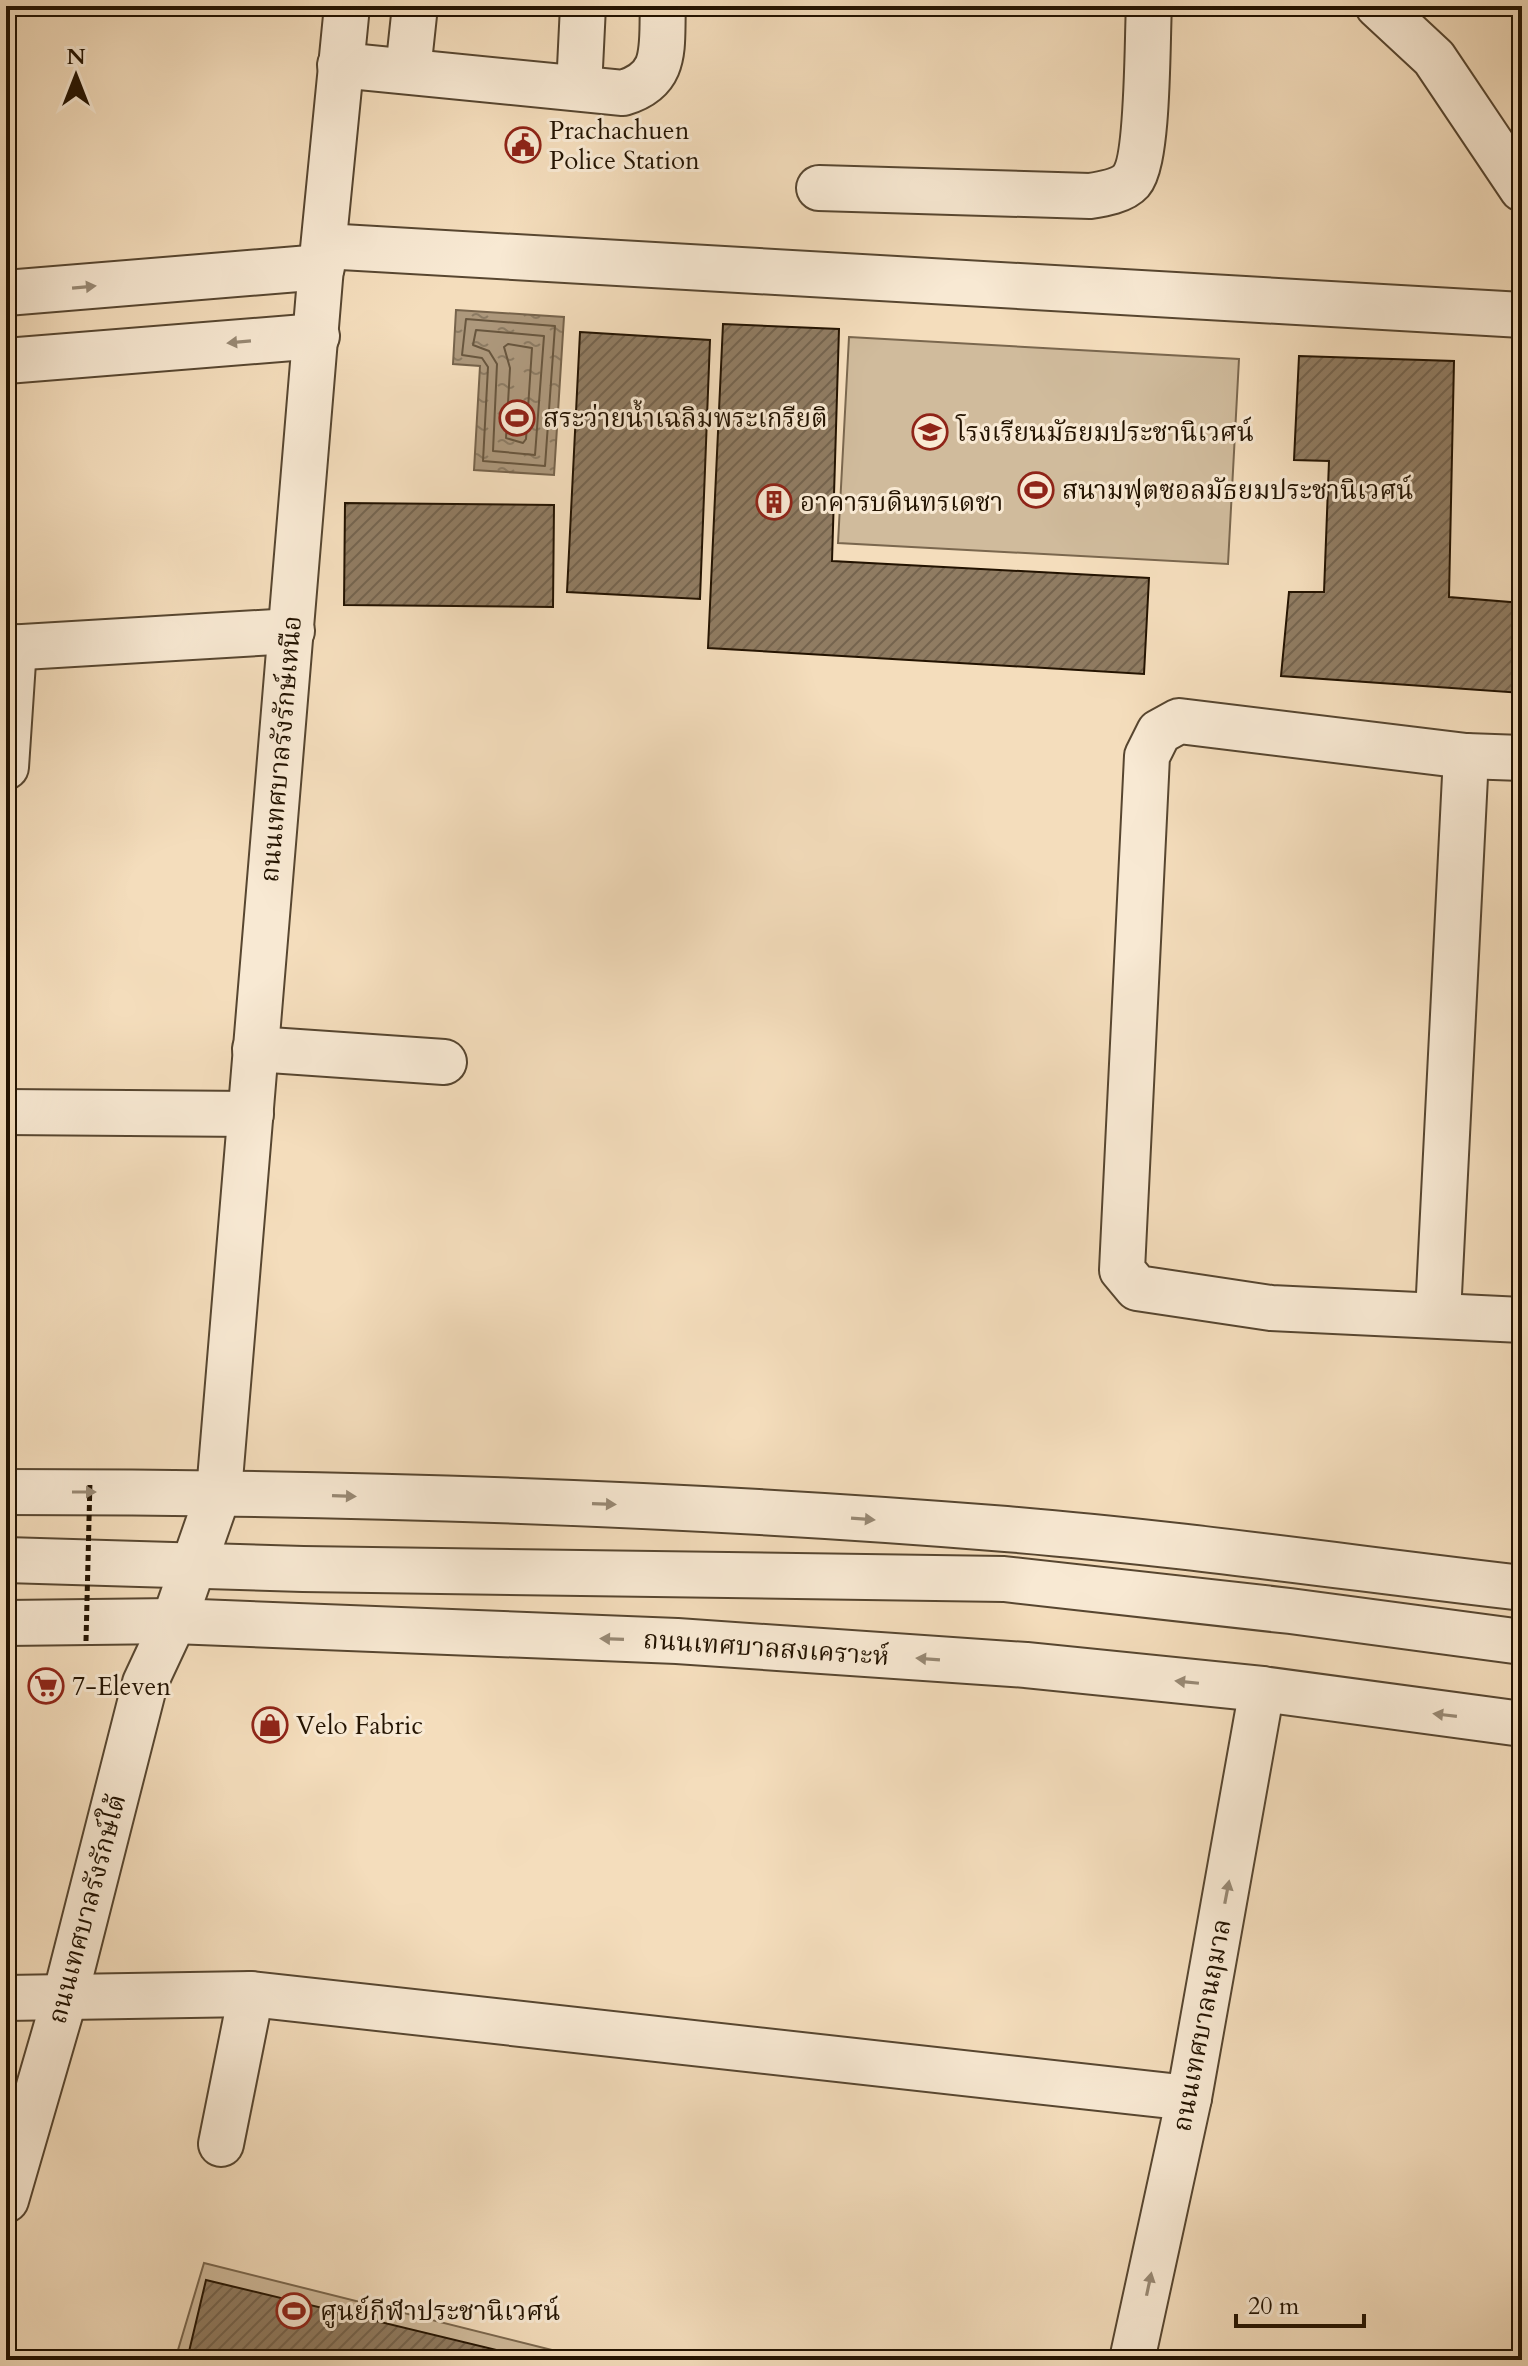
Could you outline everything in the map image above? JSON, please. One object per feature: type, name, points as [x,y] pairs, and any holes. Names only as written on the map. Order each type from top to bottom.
[{"type":"street","name":"ถนนเทศบาลรังรักษ์เหนือ","points":[[193,1565],[219,1492],[347,6]]},
{"type":"street","points":[[408,71],[415,6]]},
{"type":"street","points":[[579,88],[583,6]]},
{"type":"street","points":[[340,65],[623,93],[644,86],[660,64],[663,6]]},
{"type":"street","points":[[819,188],[1090,196],[1112,192],[1131,181],[1141,156],[1149,6]]},
{"type":"street","points":[[1378,6],[1434,58],[1522,189]]},
{"type":"street","points":[[6,293],[323,257],[1522,315]]},
{"type":"street","points":[[6,361],[317,336]]},
{"type":"street","points":[[6,767],[10,648],[292,631]]},
{"type":"street","points":[[1522,758],[1466,756],[1179,721],[1159,732],[1147,756],[1122,1270],[1137,1288],[1271,1308],[1522,1320]]},
{"type":"street","points":[[1438,1314],[1466,756]]},
{"type":"street","points":[[255,1049],[444,1062]]},
{"type":"street","points":[[6,1112],[251,1114]]},
{"type":"street","points":[[6,1492],[219,1492],[700,1507],[994,1528],[1522,1588]]},
{"type":"street","points":[[6,1560],[1004,1579],[1290,1611],[1522,1642]]},
{"type":"street","name":"ถนนเทศบาลรังรักษ์ใต้","points":[[6,2200],[65,1997],[145,1683],[174,1621],[193,1565]]},
{"type":"street","name":"ถนนเทศบาลสงเคราะห์","points":[[6,1623],[174,1621],[677,1641],[1026,1665],[1262,1689],[1522,1724]]},
{"type":"street","name":"ถนนเทศบาลนฤมาล","points":[[1132,2360],[1189,2098],[1262,1689]]},
{"type":"street","points":[[221,2144],[251,1994]]},
{"type":"street","points":[[6,1998],[251,1994],[1189,2098]]},
{"type":"path","points":[[86,1641],[90,1481]]},
{"type":"shaded area","name":"สนามฟุตซอลมัธยมประชานิเวศน์","points":[[849,337],[1239,359],[1228,564],[838,543]]},
{"type":"shaded area","name":"ศูนย์กีฬาประชานิเวศน์","points":[[204,2263],[592,2360],[175,2360]]},
{"type":"water","name":"สระว่ายนํ้าเฉลิมพระเกรียติ","points":[[456,310],[564,317],[554,475],[474,470],[480,366],[453,364]]},
{"type":"building","name":"อาคารบดินทรเดชา","points":[[723,324],[839,329],[832,561],[1149,578],[1144,674],[708,648]]},
{"type":"building","points":[[580,332],[710,340],[700,599],[567,592]]},
{"type":"building","points":[[1299,356],[1454,361],[1449,597],[1522,603],[1522,693],[1281,676],[1289,592],[1324,592],[1329,461],[1294,460]]},
{"type":"building","points":[[345,503],[554,505],[553,607],[344,605]]},
{"type":"building","name":"ศูนย์กีฬาประชานิเวศน์","points":[[206,2280],[538,2360],[187,2360]]},
{"type":"place","name":"Prachachuen Police Station","points":[[523,145]]},
{"type":"place","name":"สระว่ายนํ้าเฉลิมพระเกรียติ","points":[[517,418]]},
{"type":"place","name":"โรงเรียนมัธยมประชานิเวศน์","points":[[930,432]]},
{"type":"place","name":"สนามฟุตซอลมัธยมประชานิเวศน์","points":[[1036,490]]},
{"type":"place","name":"อาคารบดินทรเดชา","points":[[774,502]]},
{"type":"place","name":"7-Eleven","points":[[46,1686]]},
{"type":"place","name":"Velo Fabric","points":[[270,1725]]},
{"type":"place","name":"ศูนย์กีฬาประชานิเวศน์","points":[[294,2311]]}]
